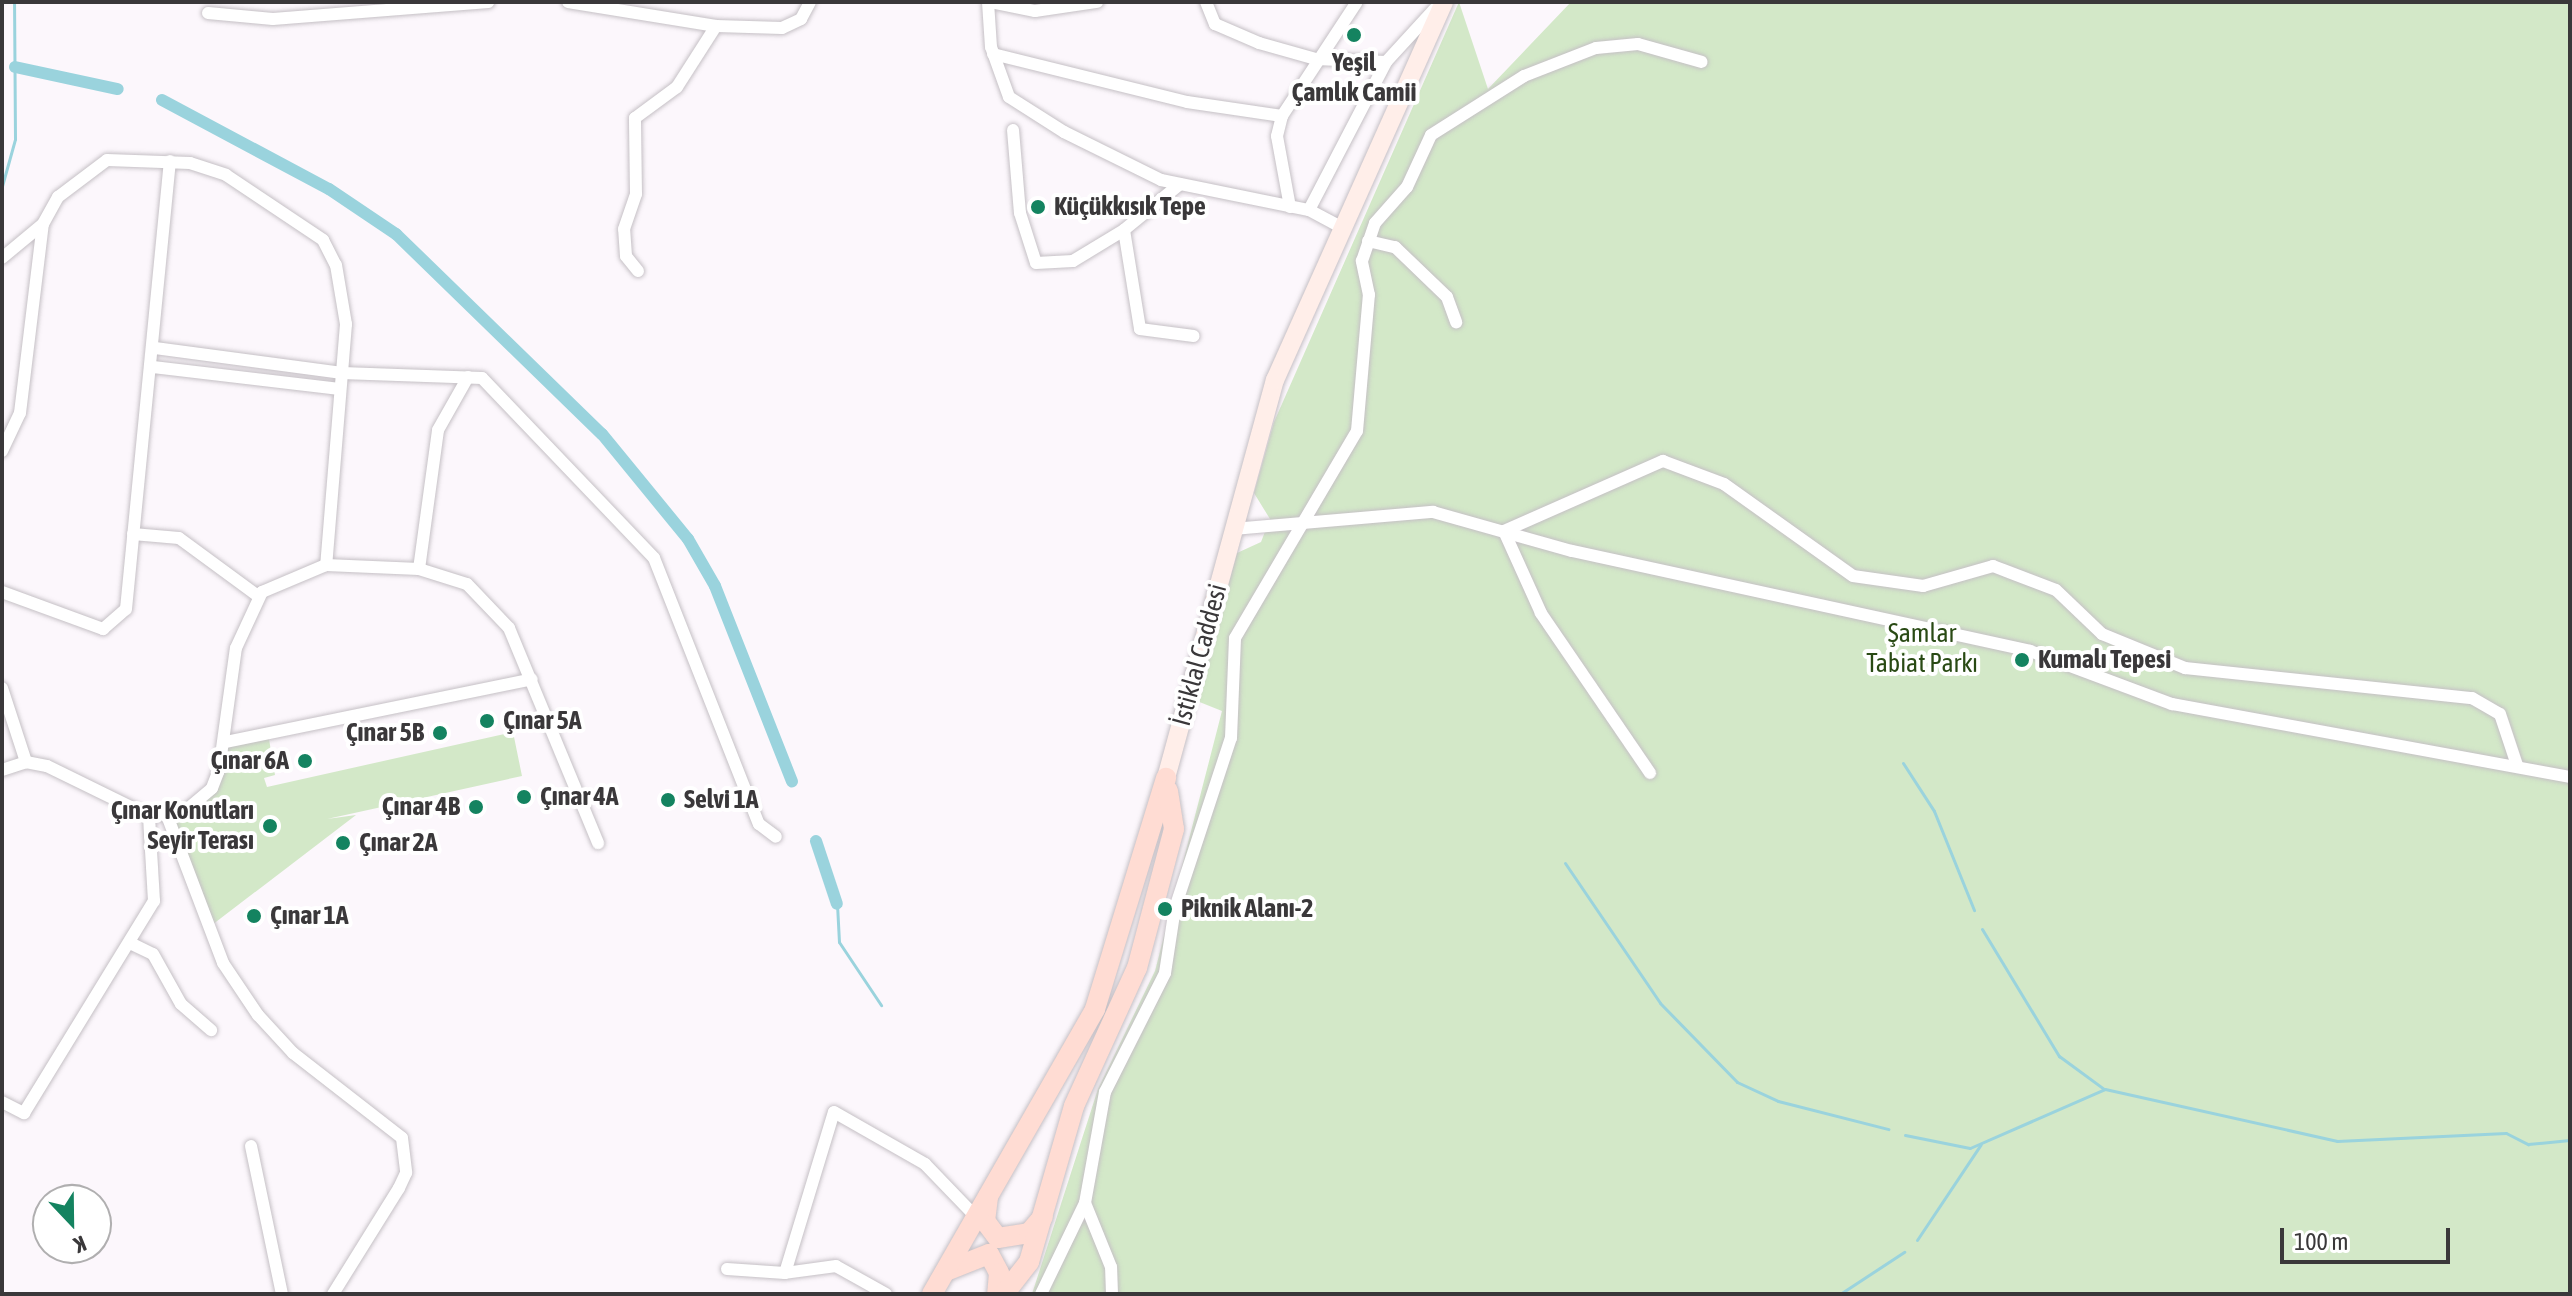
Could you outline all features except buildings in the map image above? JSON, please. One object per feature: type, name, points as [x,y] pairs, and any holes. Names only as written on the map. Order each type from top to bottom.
[{"type":"main road","name":"İstiklal Caddesi","points":[[932,1294],[1095,1009],[1166,778],[1275,380],[1442,2]]},
{"type":"main road","points":[[1004,1294],[1029,1262],[1090,1062],[1137,968],[1174,829],[1166,778]]},
{"type":"main road","points":[[990,1189],[985,1221],[998,1238],[1029,1233],[1043,1217]]},
{"type":"main road","points":[[943,1273],[976,1253],[989,1254],[999,1273],[997,1294]]},
{"type":"street","points":[[208,13],[273,19],[488,2]]},
{"type":"street","points":[[568,2],[716,26],[782,28],[801,19],[810,2]]},
{"type":"street","points":[[1097,2],[1035,11],[989,2],[993,54],[1009,97],[1064,132],[1180,184],[1309,210],[1343,228]]},
{"type":"street","points":[[1206,2],[1215,24],[1316,59],[1386,62]]},
{"type":"street","points":[[1290,207],[1277,136],[1282,116],[1316,59],[1357,2]]},
{"type":"street","points":[[1309,210],[1386,62],[1442,2]]},
{"type":"street","points":[[638,271],[626,256],[624,229],[636,194],[635,118],[677,87],[716,26]]},
{"type":"street","points":[[1041,1294],[1085,1203],[1105,1092],[1165,973],[1175,908],[1231,738],[1235,638],[1296,526],[1357,431],[1368,241],[1407,187],[1431,135],[1487,95],[1596,48],[1638,44],[1702,62]]},
{"type":"street","points":[[993,54],[1187,102],[1282,116]]},
{"type":"street","points":[[1013,130],[1020,213],[1036,263],[1073,261],[1124,230],[1180,184]]},
{"type":"street","points":[[2,258],[43,224],[76,177],[107,160],[170,161],[226,175],[323,240],[344,301],[342,373],[326,565]]},
{"type":"street","points":[[2,592],[103,629],[126,609],[155,348],[170,161]]},
{"type":"street","points":[[2,451],[20,413],[43,224]]},
{"type":"street","points":[[1124,230],[1140,329],[1149,336],[1194,336]]},
{"type":"street","points":[[1368,241],[1395,247],[1447,297],[1456,322]]},
{"type":"street","points":[[155,348],[342,373],[482,378],[654,558],[759,824],[776,837]]},
{"type":"street","points":[[153,367],[340,389]]},
{"type":"street","points":[[419,569],[438,430],[468,377]]},
{"type":"street","points":[[1504,531],[1663,461],[1724,484],[1853,576],[1923,586],[1993,566],[2056,590],[2102,634],[2185,668],[2472,698],[2500,714],[2517,765]]},
{"type":"street","points":[[1233,529],[1296,526],[1406,511],[2030,651],[2172,704],[2570,777]]},
{"type":"street","points":[[1504,531],[1541,613],[1650,773]]},
{"type":"street","points":[[133,534],[179,538],[258,596]]},
{"type":"street","points":[[2,770],[26,762],[149,816],[168,818],[212,788],[226,742],[236,648],[258,596],[326,565],[419,569],[457,579],[483,597],[509,628],[598,843]]},
{"type":"street","points":[[226,742],[532,679]]},
{"type":"street","points":[[2,688],[26,762]]},
{"type":"street","points":[[2,1102],[24,1113],[154,901],[149,816]]},
{"type":"street","points":[[168,818],[223,963],[258,1015],[293,1053],[402,1138],[406,1162],[399,1188],[333,1294]]},
{"type":"street","points":[[130,943],[153,954],[181,1004],[211,1030]]},
{"type":"street","points":[[785,1273],[834,1112],[925,1164],[975,1216]]},
{"type":"street","points":[[251,1146],[282,1294]]},
{"type":"street","points":[[1085,1203],[1111,1267],[1112,1294]]},
{"type":"street","points":[[727,1269],[785,1273],[836,1266],[886,1294]]},
{"type":"green space","name":"Şamlar Tabiat Parkı","points":[[1459,2],[1488,89],[1571,2],[2570,2],[2570,1294],[1032,1294],[1098,1089],[1155,971],[1222,711],[1197,701],[1237,553],[1261,542],[1270,519],[1254,493],[1274,422]]},
{"type":"green space","points":[[513,732],[522,776],[327,819],[356,815],[208,928],[168,818],[200,801],[226,742],[268,733],[275,775],[264,778],[267,787]]},
{"type":"waterway","points":[[2,186],[15,139],[14,2]]},
{"type":"waterway","points":[[15,67],[118,89]]},
{"type":"waterway","points":[[162,100],[329,189],[396,234],[602,434],[688,539],[715,586],[792,781]]},
{"type":"waterway","points":[[1903,763],[1934,811],[1974,910]]},
{"type":"waterway","points":[[816,841],[837,904]]},
{"type":"waterway","points":[[1565,863],[1660,1003],[1737,1082],[1778,1101],[1888,1129]]},
{"type":"waterway","points":[[837,904],[839,942],[881,1005]]},
{"type":"waterway","points":[[1982,929],[2059,1056],[2104,1089]]},
{"type":"waterway","points":[[1905,1135],[1970,1148],[2105,1089],[2337,1141],[2506,1133],[2528,1144],[2570,1140]]},
{"type":"waterway","points":[[1917,1240],[1981,1144]]},
{"type":"waterway","points":[[1840,1294],[1904,1252]]},
{"type":"place","name":"Yeşil Çamlık Camii","points":[[1354,35]]},
{"type":"place","name":"Küçükkısık Tepe","points":[[1038,207]]},
{"type":"place","name":"Kumalı Tepesi","points":[[2022,660]]},
{"type":"place","name":"Çınar 5A","points":[[487,721]]},
{"type":"place","name":"Çınar 5B","points":[[440,733]]},
{"type":"place","name":"Çınar 6A","points":[[305,761]]},
{"type":"place","name":"Çınar 4A","points":[[524,797]]},
{"type":"place","name":"Selvi 1A","points":[[668,800]]},
{"type":"place","name":"Çınar 4B","points":[[476,807]]},
{"type":"place","name":"Çınar Konutları Seyir Terası","points":[[270,826]]},
{"type":"place","name":"Çınar 2A","points":[[343,843]]},
{"type":"place","name":"Piknik Alanı-2","points":[[1165,909]]},
{"type":"place","name":"Çınar 1A","points":[[254,916]]}]
